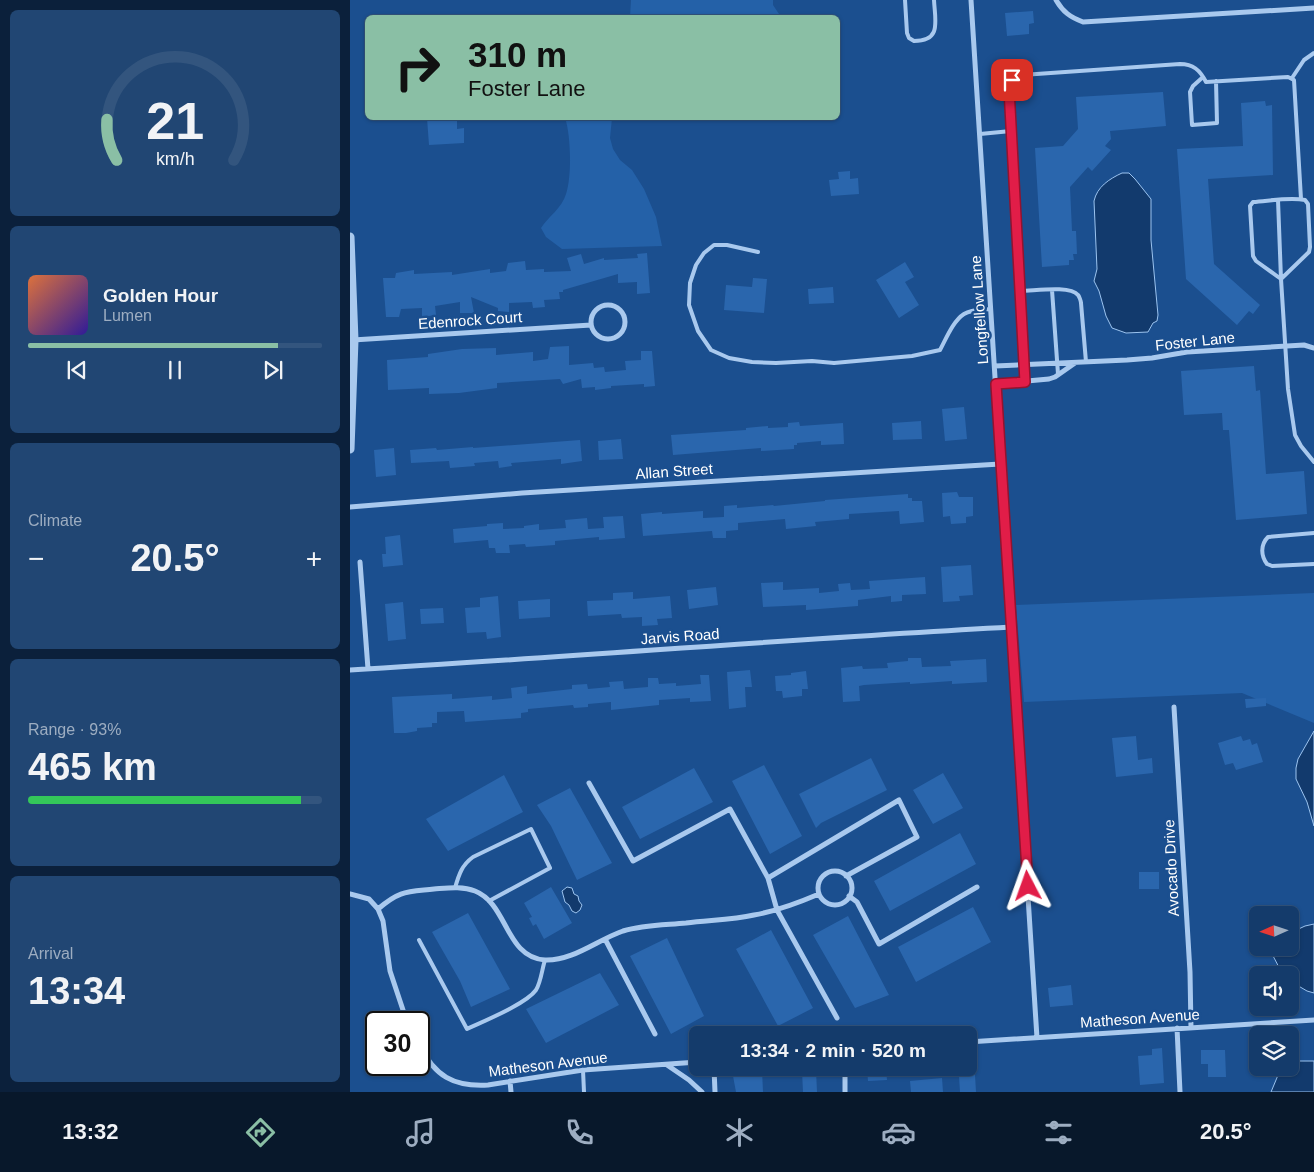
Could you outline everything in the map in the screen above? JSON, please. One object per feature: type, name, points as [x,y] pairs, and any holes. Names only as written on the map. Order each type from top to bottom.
[{"type":"street","name":"Longfellow Lane","points":[[971,0],[1037,1038]]},
{"type":"street","points":[[1056,0],[1066,14],[1083,22],[1314,8]]},
{"type":"street","points":[[350,237],[352,339],[350,449]]},
{"type":"street","points":[[606,306],[617,308],[624,318],[625,326],[613,338],[601,337],[596,334],[592,325],[593,315],[596,310],[606,306]]},
{"type":"street","name":"Edenrock Court","points":[[352,339],[592,325]]},
{"type":"street","name":"Foster Lane","points":[[995,366],[1152,358],[1187,352],[1286,346],[1304,345],[1314,348]]},
{"type":"street","points":[[996,384],[1049,379],[1077,362]]},
{"type":"street","name":"Allan Street","points":[[350,507],[522,494],[1000,464]]},
{"type":"street","points":[[360,562],[368,669]]},
{"type":"street","name":"Jarvis Road","points":[[350,670],[1011,627]]},
{"type":"street","name":"Avocado Drive","points":[[1174,707],[1190,972],[1191,1028]]},
{"type":"street","points":[[589,783],[633,861],[730,809],[768,878],[777,910],[837,1018]]},
{"type":"street","points":[[768,878],[899,800],[918,837],[846,876]]},
{"type":"street","points":[[836,872],[846,876],[851,885],[849,896],[842,904],[831,905],[826,902],[819,894],[819,883],[825,874],[836,872]]},
{"type":"street","points":[[849,896],[857,902],[879,944],[977,887]]},
{"type":"street","points":[[378,908],[393,897],[403,893],[456,888],[477,892],[489,901],[521,949],[535,958],[544,960],[569,956],[622,931],[753,916],[777,910],[819,894]]},
{"type":"street","points":[[350,894],[369,899],[378,908],[383,921],[390,971],[402,1011]]},
{"type":"street","points":[[604,940],[655,1034]]},
{"type":"street","name":"Matheson Avenue","points":[[977,1041],[1314,1020]]},
{"type":"street","points":[[1177,1028],[1180,1092]]},
{"type":"street","name":"Matheson Avenue","points":[[430,1064],[444,1076],[458,1083],[473,1086],[583,1070],[689,1063]]},
{"type":"street","points":[[667,1064],[702,1092]]},
{"type":"street","points":[[714,1076],[715,1092]]},
{"type":"street","points":[[845,1076],[845,1092]]},
{"type":"street","points":[[510,1082],[511,1092]]},
{"type":"lane","points":[[905,0],[907,33],[909,38],[914,41],[928,40],[936,28],[934,0]]},
{"type":"lane","points":[[1292,78],[1304,60],[1314,53]]},
{"type":"lane","points":[[1025,382],[1009,85],[1012,80],[1022,75],[1188,64],[1202,74],[1206,82],[1288,76],[1294,80],[1301,199]]},
{"type":"lane","points":[[1203,77],[1193,86],[1190,92],[1192,125],[1217,123],[1216,82]]},
{"type":"lane","points":[[980,134],[1011,131]]},
{"type":"lane","points":[[1278,200],[1288,389],[1295,435],[1300,446],[1314,462]]},
{"type":"lane","points":[[1305,200],[1308,204],[1309,252],[1281,278],[1253,256],[1250,206],[1253,202],[1305,200]]},
{"type":"lane","points":[[758,252],[727,245],[714,246],[704,253],[696,265],[690,283],[689,304],[698,331],[711,350],[728,358],[768,362],[812,361],[834,363],[912,356],[940,350],[964,314],[974,310],[991,309]]},
{"type":"lane","points":[[1021,291],[1065,289],[1073,291],[1078,295],[1082,302],[1086,362]]},
{"type":"lane","points":[[1052,290],[1058,374]]},
{"type":"lane","points":[[1314,533],[1268,537],[1264,541],[1262,554],[1267,564],[1272,566],[1314,564]]},
{"type":"lane","points":[[456,888],[459,874],[466,862],[473,856],[531,829],[550,868],[489,901]]},
{"type":"lane","points":[[419,940],[467,1029],[522,1002],[532,994],[537,989],[544,960]]},
{"type":"lane","points":[[583,1070],[584,1092]]},
{"type":"shaded area","points":[[631,0],[773,0],[773,5],[780,15],[630,15]]},
{"type":"shaded area","points":[[566,120],[612,120],[610,138],[613,149],[620,160],[632,170],[644,189],[656,217],[662,246],[562,249],[546,237],[541,228],[561,204],[568,186],[570,145]]},
{"type":"shaded area","points":[[1122,173],[1129,173],[1151,199],[1151,240],[1158,315],[1157,321],[1153,323],[1148,332],[1126,333],[1112,328],[1094,281],[1097,269],[1094,201],[1104,184]]},
{"type":"shaded area","points":[[1314,593],[1314,723],[1242,693],[1024,702],[1016,605]]},
{"type":"shaded area","points":[[1314,731],[1314,826],[1307,802],[1296,779],[1296,768],[1298,759]]},
{"type":"shaded area","points":[[567,887],[572,888],[582,905],[576,913],[565,902],[562,891]]},
{"type":"shaded area","points":[[1314,924],[1314,993],[1299,986],[1299,966],[1278,966],[1273,956],[1299,956],[1299,929]]},
{"type":"shaded area","points":[[1299,1061],[1314,1061],[1314,1092],[1271,1092],[1278,1076],[1299,1076]]},
{"type":"building","points":[[1033,11],[1034,23],[1029,24],[1029,34],[1007,36],[1005,13]]},
{"type":"building","points":[[1163,92],[1166,126],[1110,131],[1111,139],[1105,146],[1111,150],[1092,171],[1088,167],[1070,187],[1072,231],[1076,231],[1077,254],[1073,254],[1074,260],[1069,260],[1069,265],[1042,267],[1035,148],[1063,146],[1078,129],[1076,97]]},
{"type":"building","points":[[1265,101],[1266,106],[1272,105],[1273,175],[1208,179],[1214,264],[1260,305],[1253,314],[1249,311],[1237,325],[1186,279],[1177,149],[1243,146],[1241,103]]},
{"type":"building","points":[[427,120],[457,120],[457,129],[464,128],[464,143],[429,145]]},
{"type":"building","points":[[850,171],[850,179],[858,178],[859,194],[831,196],[829,180],[839,179],[838,172]]},
{"type":"building","points":[[647,253],[650,293],[637,294],[637,282],[618,283],[618,274],[563,290],[563,292],[559,292],[560,299],[544,300],[545,307],[533,308],[532,302],[509,303],[509,312],[498,311],[498,308],[471,297],[474,313],[460,313],[460,302],[435,306],[436,315],[422,317],[422,308],[401,309],[399,317],[386,317],[383,278],[395,278],[396,273],[414,270],[414,274],[452,272],[452,275],[490,269],[490,273],[506,271],[508,263],[525,261],[526,270],[544,269],[544,272],[571,271],[567,258],[581,254],[584,264],[604,258],[604,260],[638,258],[637,254]]},
{"type":"building","points":[[905,262],[914,277],[905,282],[919,305],[899,318],[876,280]]},
{"type":"building","points":[[753,278],[767,279],[764,313],[724,310],[726,285],[752,287]]},
{"type":"building","points":[[833,287],[834,303],[809,304],[808,289]]},
{"type":"building","points":[[569,346],[569,365],[593,363],[594,368],[604,367],[605,372],[626,370],[625,361],[641,360],[641,351],[652,351],[655,386],[644,387],[644,384],[611,386],[611,388],[595,390],[595,387],[582,388],[581,379],[563,384],[560,379],[497,383],[497,388],[459,393],[429,394],[429,388],[388,390],[387,360],[428,357],[428,354],[462,349],[496,348],[496,355],[533,352],[533,361],[548,359],[550,347]]},
{"type":"building","points":[[1254,366],[1256,391],[1260,390],[1266,474],[1304,471],[1307,514],[1236,520],[1229,430],[1223,430],[1222,413],[1184,415],[1181,371]]},
{"type":"building","points":[[964,407],[967,439],[945,441],[942,409]]},
{"type":"building","points":[[921,421],[922,439],[893,440],[892,423]]},
{"type":"building","points":[[799,422],[800,426],[843,423],[844,444],[821,445],[821,441],[797,443],[797,445],[794,445],[794,449],[761,451],[761,448],[673,455],[671,435],[746,430],[746,428],[768,426],[768,428],[788,427],[788,423]]},
{"type":"building","points":[[621,439],[623,459],[599,460],[598,441]]},
{"type":"building","points":[[580,440],[582,461],[561,464],[561,459],[511,463],[512,466],[499,468],[498,461],[474,463],[475,466],[450,468],[449,461],[411,463],[410,450],[473,448]]},
{"type":"building","points":[[394,448],[396,475],[376,477],[374,450]]},
{"type":"building","points":[[957,492],[959,497],[973,497],[973,516],[966,517],[966,523],[951,524],[950,516],[943,517],[942,493]]},
{"type":"building","points":[[908,494],[908,498],[912,498],[912,501],[922,501],[924,522],[900,524],[899,511],[849,514],[849,519],[815,522],[816,526],[786,529],[785,519],[738,523],[738,530],[726,531],[726,538],[713,538],[712,531],[643,536],[641,514],[703,511],[703,518],[724,517],[724,506],[737,505],[737,508],[774,506]]},
{"type":"building","points":[[623,516],[625,538],[599,540],[599,537],[555,541],[555,545],[526,547],[525,544],[509,545],[510,553],[496,553],[495,548],[489,548],[488,540],[454,543],[453,529],[503,523],[503,529],[524,528],[524,526],[539,524],[539,530],[566,528],[565,520],[587,518],[588,529],[604,528],[603,517]]},
{"type":"building","points":[[400,535],[403,565],[383,567],[382,554],[386,554],[385,537]]},
{"type":"building","points":[[971,565],[973,595],[959,596],[960,601],[943,602],[941,567]]},
{"type":"building","points":[[925,577],[926,594],[902,595],[902,601],[891,602],[891,596],[858,600],[858,606],[806,610],[806,605],[763,607],[761,583],[783,582],[783,590],[819,588],[819,593],[839,591],[838,584],[850,583],[851,590],[870,589],[869,581]]},
{"type":"building","points":[[716,587],[718,605],[689,609],[687,590]]},
{"type":"building","points":[[633,592],[633,599],[670,596],[672,618],[657,619],[658,625],[642,626],[642,617],[622,618],[621,614],[588,616],[587,601],[613,600],[613,593]]},
{"type":"building","points":[[498,596],[501,637],[487,639],[486,632],[467,633],[465,608],[480,607],[480,598]]},
{"type":"building","points":[[550,599],[550,617],[519,619],[518,601]]},
{"type":"building","points":[[403,602],[406,639],[388,641],[385,604]]},
{"type":"building","points":[[443,608],[444,623],[421,624],[420,609]]},
{"type":"building","points":[[908,658],[921,658],[922,667],[951,666],[950,661],[986,659],[987,682],[952,684],[952,681],[910,684],[910,682],[864,685],[859,686],[860,701],[843,702],[841,668],[862,666],[863,669],[888,668],[887,663],[908,661]]},
{"type":"building","points":[[750,670],[752,687],[745,687],[746,707],[729,709],[727,672]]},
{"type":"building","points":[[806,671],[808,689],[802,689],[802,696],[783,698],[782,691],[776,691],[775,676],[791,675],[791,673]]},
{"type":"building","points":[[700,675],[709,675],[711,701],[690,702],[690,698],[659,700],[659,705],[611,710],[611,702],[588,704],[588,707],[574,708],[573,705],[528,709],[528,712],[521,713],[521,718],[465,722],[464,711],[437,712],[437,723],[432,723],[432,727],[417,728],[417,731],[406,733],[394,733],[392,697],[452,694],[452,699],[492,696],[492,700],[512,698],[511,688],[527,686],[527,694],[572,689],[572,685],[587,684],[588,689],[610,687],[609,682],[623,681],[624,689],[648,687],[648,678],[658,678],[659,684],[676,683],[676,686],[701,684]]},
{"type":"building","points":[[1266,698],[1266,706],[1246,708],[1245,699]]},
{"type":"building","points":[[1136,736],[1138,760],[1152,758],[1153,773],[1116,777],[1112,738]]},
{"type":"building","points":[[1241,736],[1243,741],[1250,739],[1252,745],[1257,743],[1263,762],[1236,770],[1233,763],[1225,765],[1218,743]]},
{"type":"building","points":[[871,758],[887,790],[821,823],[816,828],[799,794]]},
{"type":"building","points":[[764,765],[802,836],[770,854],[732,781]]},
{"type":"building","points":[[694,768],[713,802],[640,839],[622,807]]},
{"type":"building","points":[[943,773],[963,808],[933,824],[913,790]]},
{"type":"building","points":[[504,775],[523,812],[448,851],[426,819]]},
{"type":"building","points":[[570,788],[612,863],[577,880],[551,826],[537,805]]},
{"type":"building","points":[[960,833],[976,864],[890,911],[874,881]]},
{"type":"building","points":[[1139,872],[1159,872],[1159,889],[1139,889]]},
{"type":"building","points":[[551,887],[572,923],[544,939],[536,924],[533,926],[529,918],[532,917],[524,903]]},
{"type":"building","points":[[973,907],[991,942],[916,982],[898,947]]},
{"type":"building","points":[[468,913],[510,989],[471,1007],[460,981],[432,932]]},
{"type":"building","points":[[848,916],[889,995],[855,1008],[813,935]]},
{"type":"building","points":[[771,930],[813,1008],[778,1026],[736,949]]},
{"type":"building","points":[[667,938],[704,1016],[671,1034],[630,956]]},
{"type":"building","points":[[600,973],[619,1005],[546,1043],[526,1009]]},
{"type":"building","points":[[1071,985],[1073,1005],[1050,1007],[1048,988]]},
{"type":"building","points":[[1162,1048],[1164,1083],[1140,1085],[1138,1056],[1152,1055],[1152,1049]]},
{"type":"building","points":[[1201,1050],[1225,1050],[1226,1077],[1208,1077],[1208,1064],[1201,1064]]},
{"type":"building","points":[[733,1076],[762,1076],[763,1092],[736,1092]]},
{"type":"building","points":[[802,1076],[816,1076],[817,1092],[803,1092]]},
{"type":"building","points":[[868,1076],[887,1076],[887,1080],[868,1081]]},
{"type":"building","points":[[959,1076],[975,1076],[976,1092],[960,1092]]},
{"type":"building","points":[[942,1078],[943,1092],[911,1092],[910,1081]]},
{"type":"route","points":[[1012,80],[1009,89],[1025,382],[996,384],[1028,886]]}]
